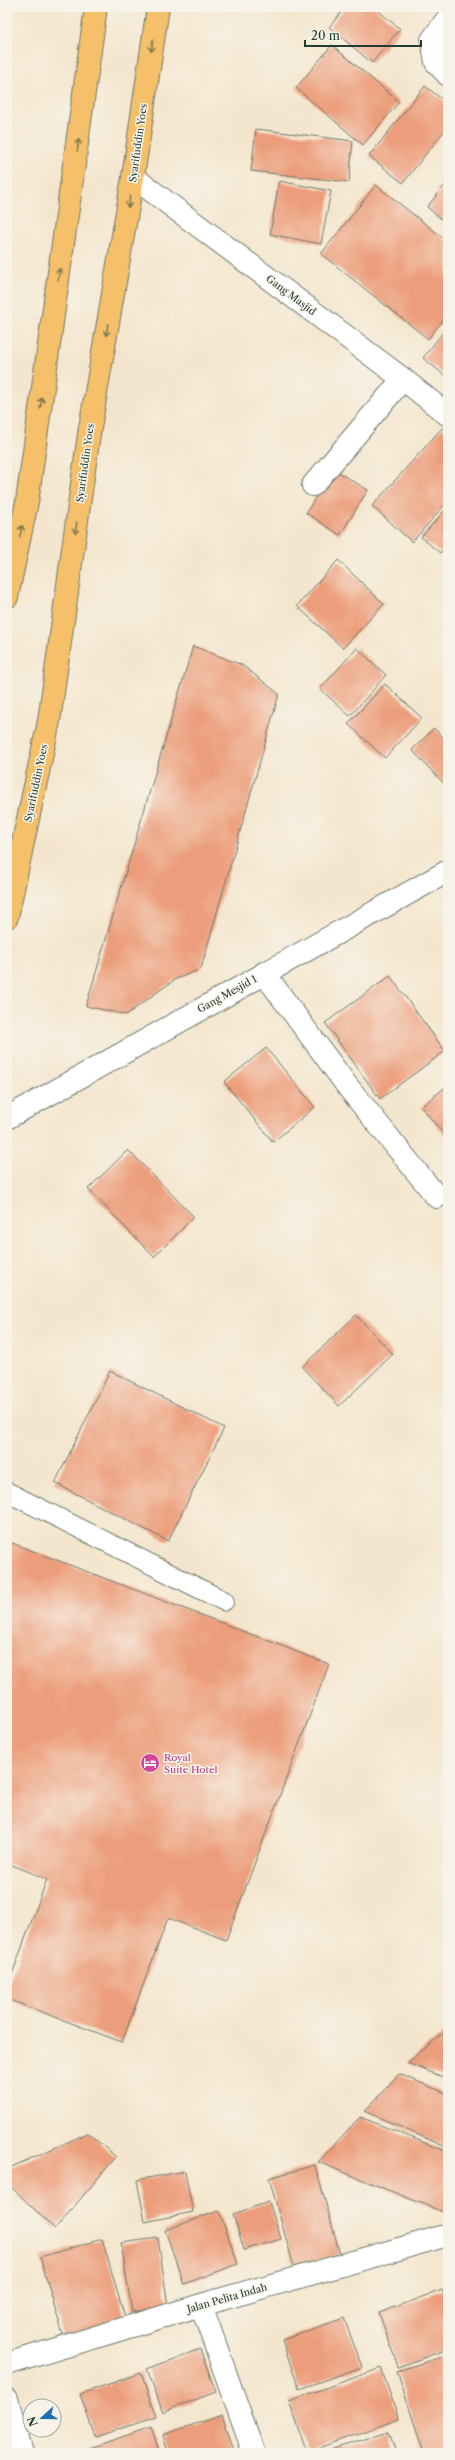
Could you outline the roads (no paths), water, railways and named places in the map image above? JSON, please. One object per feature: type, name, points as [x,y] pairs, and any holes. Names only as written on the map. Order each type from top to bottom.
[{"type":"highway","points":[[7,597],[27,502],[96,7]]},
{"type":"highway","name":"Syarifuddin Yoes","points":[[7,917],[49,721],[89,434],[133,177],[158,7]]},
{"type":"street","points":[[448,18],[432,40],[436,62],[448,75]]},
{"type":"street","name":"Gang Masjid","points":[[133,177],[403,379],[448,415]]},
{"type":"street","points":[[313,485],[403,379]]},
{"type":"street","name":"Gang Mesjid 1","points":[[7,1118],[448,871]]},
{"type":"street","points":[[264,973],[348,1087],[436,1197]]},
{"type":"street","name":"Jalan Pelita Indah","points":[[7,2364],[201,2305],[448,2235]]},
{"type":"street","points":[[201,2305],[254,2453]]},
{"type":"street","points":[[7,2399],[22,2453]]},
{"type":"lane","points":[[7,1492],[224,1601]]},
{"type":"place","name":"Royal Suite Hotel","points":[[150,1763]]}]
